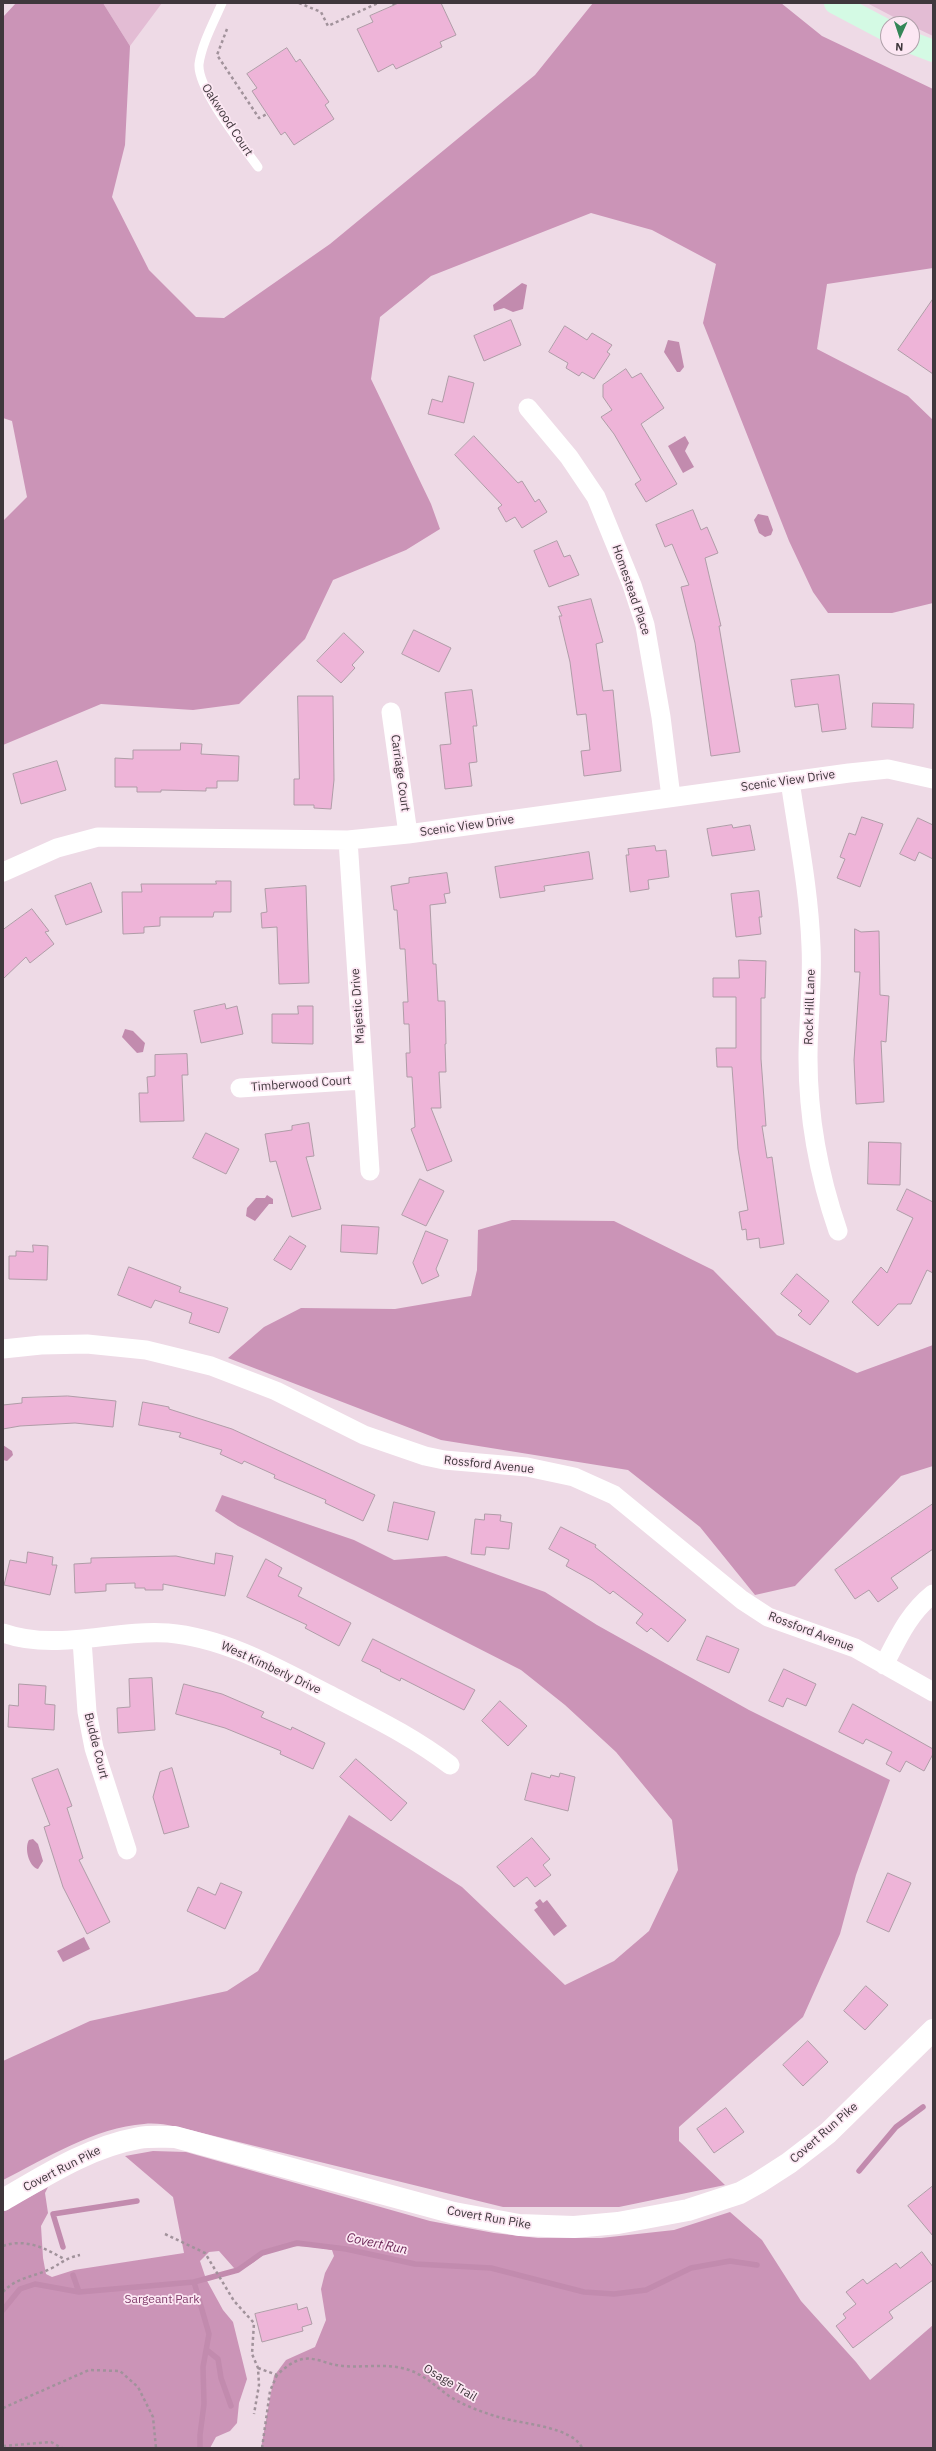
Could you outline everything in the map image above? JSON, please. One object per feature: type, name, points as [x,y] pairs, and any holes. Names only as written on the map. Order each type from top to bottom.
[{"type":"main road","points":[[835,3],[880,27]]},
{"type":"main road","points":[[920,46],[933,51]]},
{"type":"street","name":"Homestead Place","points":[[528,408],[568,458],[596,498],[632,585],[645,625],[661,717],[671,798]]},
{"type":"street","name":"Carriage Court","points":[[391,712],[408,834]]},
{"type":"street","name":"Scenic View Drive","points":[[3,872],[57,848],[98,837],[348,840],[408,834],[790,781],[888,769],[933,779]]},
{"type":"street","name":"Rock Hill Lane","points":[[790,781],[808,900],[811,946],[808,1057],[811,1109],[818,1157],[838,1231]]},
{"type":"street","name":"Majestic Drive","points":[[348,840],[370,1171]]},
{"type":"street","name":"Timberwood Court","points":[[240,1088],[363,1080]]},
{"type":"street","name":"Rossford Avenue","points":[[3,1349],[41,1345],[87,1344],[146,1350],[211,1366],[276,1391],[375,1440],[425,1456],[444,1460],[527,1467],[574,1477],[614,1495],[742,1600],[768,1617],[855,1648],[933,1692]]},
{"type":"street","points":[[884,1665],[906,1622],[915,1609],[933,1594]]},
{"type":"street","name":"West Kimberly Drive","points":[[3,1633],[44,1641],[82,1640],[142,1633],[167,1633],[214,1641],[242,1652],[370,1714],[420,1743],[450,1765]]},
{"type":"street","name":"Budde Court","points":[[82,1640],[87,1712],[94,1748],[127,1850]]},
{"type":"street","name":"Covert Run Pike","points":[[3,2200],[72,2161],[103,2148],[141,2138],[175,2137],[454,2213],[519,2225],[574,2228],[661,2216],[688,2210],[740,2193],[789,2163],[828,2133],[933,2030]]},
{"type":"lane","name":"Oakwood Court","points":[[222,3],[202,52],[199,65],[201,79],[215,105],[258,167]]},
{"type":"path","points":[[300,3],[320,12],[328,26],[378,3]]},
{"type":"path","points":[[229,25],[217,55],[259,118],[267,114]]},
{"type":"path","points":[[165,2234],[205,2252],[234,2301],[254,2323],[252,2354],[258,2368],[259,2386],[254,2414]]},
{"type":"path","points":[[3,2246],[14,2242],[29,2244],[51,2251],[64,2259]]},
{"type":"path","points":[[3,2292],[8,2286],[52,2268],[64,2259],[80,2255]]},
{"type":"path","name":"Osage Trail","points":[[277,2375],[287,2365],[302,2359],[320,2360],[336,2365],[402,2368],[422,2376],[450,2396],[471,2408],[502,2418],[557,2430],[580,2442],[582,2448]]},
{"type":"path","points":[[258,2368],[277,2375],[270,2391],[262,2448]]},
{"type":"path","points":[[3,2408],[89,2370],[120,2371],[138,2388],[153,2417],[156,2448]]},
{"type":"path","points":[[3,2446],[51,2442],[62,2448]]},
{"type":"shaded area","points":[[103,3],[162,3],[130,46]]},
{"type":"shaded area","points":[[867,3],[933,3],[933,36],[920,30],[920,16],[892,16]]},
{"type":"shaded area","points":[[522,283],[527,285],[523,309],[513,312],[504,308],[494,311],[493,305]]},
{"type":"shaded area","points":[[668,340],[679,342],[684,367],[680,372],[677,372],[664,352]]},
{"type":"shaded area","points":[[685,436],[689,443],[685,451],[694,467],[683,473],[668,446]]},
{"type":"shaded area","points":[[758,514],[768,516],[773,530],[771,535],[765,537],[759,533],[754,520]]},
{"type":"shaded area","points":[[125,1029],[133,1031],[145,1043],[143,1052],[137,1053],[122,1037]]},
{"type":"shaded area","points":[[267,1195],[273,1199],[273,1204],[269,1204],[255,1221],[246,1216],[247,1208],[256,1198],[265,1198]]},
{"type":"shaded area","points":[[3,1445],[12,1451],[13,1455],[7,1461],[3,1460]]},
{"type":"shaded area","points":[[33,1839],[38,1844],[43,1861],[38,1869],[32,1865],[27,1852],[29,1840]]},
{"type":"shaded area","points":[[540,1899],[543,1903],[547,1900],[567,1926],[554,1936],[534,1910],[538,1907],[535,1903]]},
{"type":"shaded area","points":[[84,1937],[90,1949],[63,1962],[57,1951]]},
{"type":"green space","points":[[16,3],[103,3],[130,46],[125,145],[112,197],[149,270],[196,317],[224,318],[330,244],[535,75],[593,3],[781,3],[822,36],[933,89],[933,268],[827,284],[817,349],[908,396],[933,420],[933,603],[892,613],[828,613],[813,592],[789,541],[703,323],[716,264],[652,230],[591,213],[431,276],[380,317],[371,379],[431,504],[440,529],[406,550],[333,580],[305,639],[239,704],[193,710],[101,704],[3,745],[3,521],[27,497],[12,421],[3,418],[3,17]]},
{"type":"green space","points":[[512,1220],[614,1221],[713,1270],[777,1335],[857,1373],[933,1345],[933,1466],[901,1476],[795,1586],[755,1595],[700,1527],[628,1470],[441,1440],[228,1358],[264,1327],[301,1308],[395,1309],[471,1296],[477,1270],[478,1230]]},
{"type":"green space","points":[[222,1495],[354,1540],[394,1560],[446,1556],[545,1592],[597,1625],[749,1710],[890,1780],[856,1875],[840,1934],[803,2017],[679,2127],[679,2141],[725,2185],[619,2207],[503,2207],[178,2127],[151,2124],[126,2126],[89,2138],[71,2145],[3,2180],[3,2061],[90,2021],[227,1991],[258,1971],[349,1815],[462,1887],[565,1985],[614,1961],[649,1931],[678,1870],[672,1820],[616,1752],[565,1705],[521,1670],[238,1526],[215,1511]]},
{"type":"green space","name":"Sargeant Park","points":[[153,2151],[186,2152],[430,2221],[494,2233],[538,2238],[601,2238],[674,2230],[730,2212],[762,2240],[801,2301],[856,2362],[870,2380],[933,2325],[933,2448],[261,2448],[274,2376],[286,2360],[315,2347],[326,2320],[321,2289],[325,2273],[334,2256],[332,2250],[300,2246],[275,2250],[262,2256],[249,2266],[240,2268],[234,2268],[219,2251],[209,2252],[200,2261],[206,2279],[223,2310],[233,2322],[247,2379],[239,2403],[237,2423],[230,2431],[216,2437],[210,2448],[3,2448],[3,2211],[48,2187],[45,2193],[48,2213],[41,2226],[43,2258],[46,2274],[52,2277],[74,2270],[184,2253],[173,2197],[125,2156]]},
{"type":"building","points":[[399,3],[441,3],[456,35],[440,42],[442,47],[396,69],[393,64],[378,72],[357,29],[373,22],[370,16]]},
{"type":"building","points":[[287,48],[296,62],[300,59],[329,102],[325,105],[334,119],[294,145],[285,132],[281,135],[252,91],[257,88],[247,74]]},
{"type":"building","points":[[933,299],[933,374],[898,350]]},
{"type":"building","points":[[511,320],[521,345],[484,361],[474,336]]},
{"type":"building","points":[[565,326],[587,340],[592,333],[612,345],[607,352],[610,354],[594,379],[582,372],[579,376],[566,368],[568,363],[549,352]]},
{"type":"building","points":[[626,369],[632,378],[641,373],[664,408],[641,424],[677,484],[646,502],[635,484],[641,480],[614,434],[601,417],[612,410],[603,397],[603,385]]},
{"type":"building","points":[[449,376],[474,383],[464,423],[428,414],[432,399],[442,402]]},
{"type":"building","points":[[474,436],[518,483],[522,481],[535,502],[539,499],[547,512],[522,528],[515,517],[506,522],[498,508],[502,505],[455,455]]},
{"type":"building","points":[[693,510],[701,530],[707,527],[718,553],[705,558],[721,626],[719,626],[740,752],[711,756],[695,643],[681,587],[689,585],[672,544],[665,547],[656,525]]},
{"type":"building","points":[[557,541],[564,557],[570,555],[579,575],[549,587],[534,551]]},
{"type":"building","points":[[591,599],[603,642],[596,644],[603,691],[613,690],[621,771],[584,776],[581,751],[590,750],[586,714],[577,715],[570,662],[559,616],[562,616],[558,607]]},
{"type":"building","points":[[414,630],[451,648],[439,672],[402,654]]},
{"type":"building","points":[[344,633],[364,652],[352,665],[355,668],[341,683],[317,661]]},
{"type":"building","points":[[839,675],[846,729],[822,732],[818,704],[795,707],[791,680]]},
{"type":"building","points":[[472,690],[477,726],[473,726],[477,762],[469,763],[472,786],[445,789],[440,745],[451,744],[445,693]]},
{"type":"building","points":[[298,696],[333,696],[334,780],[331,809],[314,808],[314,805],[294,805],[294,779],[299,779]]},
{"type":"building","points":[[873,703],[914,704],[913,728],[872,727]]},
{"type":"building","points":[[181,743],[202,744],[201,754],[239,756],[238,781],[217,781],[217,788],[206,788],[206,791],[161,790],[161,792],[137,792],[137,787],[115,787],[115,758],[133,759],[133,750],[180,750]]},
{"type":"building","points":[[57,761],[66,790],[21,804],[13,774]]},
{"type":"building","points":[[862,817],[883,824],[860,887],[837,878],[845,859],[840,857],[849,833],[855,835]]},
{"type":"building","points":[[918,818],[933,825],[933,859],[919,852],[915,861],[900,854]]},
{"type":"building","points":[[732,825],[733,828],[750,825],[755,850],[712,856],[707,829]]},
{"type":"building","points":[[655,846],[656,851],[666,850],[669,877],[648,880],[649,889],[630,892],[626,855],[629,855],[628,849]]},
{"type":"building","points":[[589,852],[593,879],[544,886],[545,891],[500,898],[495,867]]},
{"type":"building","points":[[447,873],[450,893],[444,894],[446,903],[430,905],[433,964],[436,964],[438,1001],[445,1001],[446,1044],[446,1072],[439,1072],[441,1108],[431,1108],[452,1161],[427,1171],[411,1129],[415,1127],[412,1077],[407,1077],[406,1053],[410,1053],[409,1024],[404,1024],[403,1002],[408,1002],[405,949],[400,949],[397,910],[394,910],[391,886],[409,883],[409,878]]},
{"type":"building","points":[[216,881],[231,881],[231,912],[214,912],[213,917],[160,917],[160,926],[144,927],[144,933],[123,934],[122,892],[142,892],[141,884],[216,884]]},
{"type":"building","points":[[91,883],[102,912],[66,925],[55,896]]},
{"type":"building","points":[[306,886],[309,983],[279,984],[277,927],[262,928],[261,913],[267,912],[265,889]]},
{"type":"building","points":[[759,891],[762,917],[759,917],[761,934],[736,937],[731,894]]},
{"type":"building","points":[[32,909],[49,931],[45,932],[54,944],[30,963],[26,957],[3,979],[3,930]]},
{"type":"building","points":[[855,929],[861,932],[879,931],[880,995],[889,996],[886,1042],[881,1041],[884,1102],[856,1104],[854,1060],[860,972],[855,972]]},
{"type":"building","points":[[739,960],[766,961],[765,998],[761,998],[761,1059],[766,1126],[762,1126],[767,1158],[772,1157],[784,1244],[760,1248],[759,1238],[747,1240],[746,1229],[742,1230],[739,1212],[748,1210],[738,1149],[732,1067],[717,1067],[716,1048],[736,1048],[736,997],[713,997],[713,978],[739,978]]},
{"type":"building","points":[[225,1004],[226,1009],[237,1006],[243,1034],[201,1043],[194,1011]]},
{"type":"building","points":[[298,1006],[313,1006],[313,1044],[272,1043],[272,1014],[298,1014]]},
{"type":"building","points":[[187,1054],[188,1075],[182,1075],[184,1121],[140,1122],[139,1093],[148,1093],[147,1077],[155,1076],[155,1055]]},
{"type":"building","points":[[309,1123],[314,1156],[306,1157],[321,1209],[292,1217],[276,1161],[270,1162],[265,1134],[292,1130],[292,1126]]},
{"type":"building","points":[[206,1133],[239,1149],[226,1174],[193,1158]]},
{"type":"building","points":[[869,1142],[901,1143],[900,1185],[868,1184]]},
{"type":"building","points":[[420,1179],[444,1191],[426,1226],[402,1215]]},
{"type":"building","points":[[907,1189],[933,1202],[933,1273],[927,1270],[911,1304],[898,1304],[878,1326],[852,1302],[881,1267],[887,1273],[913,1218],[897,1210]]},
{"type":"building","points":[[342,1225],[379,1227],[377,1254],[341,1252]]},
{"type":"building","points":[[426,1231],[448,1240],[436,1269],[439,1276],[422,1284],[413,1263]]},
{"type":"building","points":[[290,1236],[306,1246],[291,1270],[274,1260]]},
{"type":"building","points":[[33,1245],[48,1246],[47,1280],[9,1279],[9,1256],[16,1256],[16,1251],[33,1252]]},
{"type":"building","points":[[129,1267],[181,1287],[179,1292],[228,1308],[219,1333],[189,1323],[192,1313],[155,1300],[151,1308],[118,1295]]},
{"type":"building","points":[[797,1274],[829,1301],[810,1325],[798,1315],[802,1311],[781,1294]]},
{"type":"building","points":[[68,1396],[116,1401],[113,1427],[75,1423],[20,1426],[3,1429],[3,1405],[22,1403],[22,1398]]},
{"type":"building","points":[[143,1402],[169,1407],[169,1409],[232,1429],[375,1495],[363,1521],[325,1503],[326,1500],[274,1478],[275,1475],[244,1461],[242,1464],[220,1454],[222,1450],[179,1437],[181,1433],[139,1425]]},
{"type":"building","points":[[394,1502],[435,1512],[428,1540],[388,1531]]},
{"type":"building","points":[[933,1504],[933,1549],[891,1578],[898,1588],[878,1602],[869,1590],[855,1599],[835,1570]]},
{"type":"building","points":[[485,1514],[501,1515],[500,1521],[512,1523],[509,1549],[486,1547],[485,1555],[471,1554],[475,1519],[484,1520]]},
{"type":"building","points":[[561,1527],[596,1545],[595,1547],[686,1620],[668,1642],[651,1628],[647,1632],[636,1623],[643,1614],[613,1591],[610,1594],[593,1581],[566,1566],[569,1560],[549,1549]]},
{"type":"building","points":[[28,1552],[53,1557],[52,1565],[57,1565],[50,1595],[4,1585],[10,1560],[26,1563]]},
{"type":"building","points":[[216,1553],[233,1556],[225,1596],[163,1584],[163,1590],[145,1590],[145,1588],[135,1588],[135,1583],[106,1584],[106,1591],[75,1593],[74,1564],[91,1563],[91,1558],[176,1556],[214,1564]]},
{"type":"building","points":[[266,1559],[282,1568],[278,1576],[302,1588],[298,1596],[351,1623],[339,1646],[305,1628],[307,1625],[247,1597]]},
{"type":"building","points":[[707,1636],[739,1649],[729,1673],[697,1660]]},
{"type":"building","points":[[373,1639],[475,1690],[464,1710],[401,1678],[400,1681],[362,1661]]},
{"type":"building","points":[[784,1669],[816,1684],[806,1706],[787,1698],[783,1707],[769,1701]]},
{"type":"building","points":[[152,1678],[155,1730],[118,1733],[117,1708],[130,1707],[129,1679]]},
{"type":"building","points":[[19,1684],[46,1686],[45,1704],[55,1705],[54,1730],[8,1727],[9,1705],[18,1706]]},
{"type":"building","points":[[184,1684],[222,1694],[264,1712],[261,1717],[291,1730],[292,1727],[325,1743],[313,1769],[280,1754],[281,1751],[225,1728],[176,1714]]},
{"type":"building","points":[[500,1701],[527,1726],[508,1746],[482,1721]]},
{"type":"building","points":[[853,1704],[933,1749],[933,1754],[924,1771],[906,1761],[900,1772],[886,1764],[892,1752],[866,1739],[863,1744],[839,1732]]},
{"type":"building","points":[[356,1759],[407,1803],[391,1821],[340,1777]]},
{"type":"building","points":[[172,1768],[189,1827],[164,1834],[153,1797],[160,1772]]},
{"type":"building","points":[[58,1769],[72,1806],[67,1808],[83,1858],[79,1860],[110,1922],[87,1934],[63,1887],[44,1827],[50,1825],[32,1779]]},
{"type":"building","points":[[532,1773],[550,1778],[551,1775],[559,1777],[560,1773],[575,1777],[568,1811],[525,1800]]},
{"type":"building","points":[[532,1838],[550,1859],[543,1865],[551,1875],[535,1887],[527,1877],[514,1887],[497,1867]]},
{"type":"building","points":[[888,1873],[911,1883],[889,1932],[867,1922]]},
{"type":"building","points":[[221,1883],[242,1892],[225,1929],[187,1911],[198,1887],[215,1895]]},
{"type":"building","points":[[866,1986],[888,2005],[865,2030],[844,2011]]},
{"type":"building","points":[[808,2041],[828,2062],[803,2086],[783,2065]]},
{"type":"building","points":[[726,2108],[744,2132],[714,2153],[697,2129]]},
{"type":"building","points":[[933,2186],[933,2236],[908,2206]]},
{"type":"building","points":[[922,2252],[933,2267],[933,2280],[889,2312],[893,2318],[853,2348],[836,2326],[846,2318],[843,2314],[856,2304],[846,2292],[863,2279],[867,2284],[896,2263],[900,2268]]},
{"type":"building","points":[[297,2304],[298,2310],[307,2307],[312,2324],[302,2327],[303,2331],[262,2342],[255,2314]]},
{"type":"waterway","name":"Covert Run","points":[[859,2171],[896,2127],[923,2107]]},
{"type":"waterway","points":[[63,2247],[53,2214],[137,2201]]},
{"type":"waterway","name":"Covert Run","points":[[3,2310],[20,2289],[35,2284],[79,2292],[194,2282],[238,2270],[262,2253],[297,2243],[346,2249],[415,2264],[491,2268],[584,2292],[614,2294],[646,2290],[691,2268],[730,2261],[757,2265]]},
{"type":"waterway","points":[[73,2275],[79,2292]]},
{"type":"waterway","points":[[194,2282],[209,2334],[203,2367],[204,2404],[200,2448]]},
{"type":"waterway","points":[[208,2351],[218,2359],[221,2378],[231,2406]]}]
